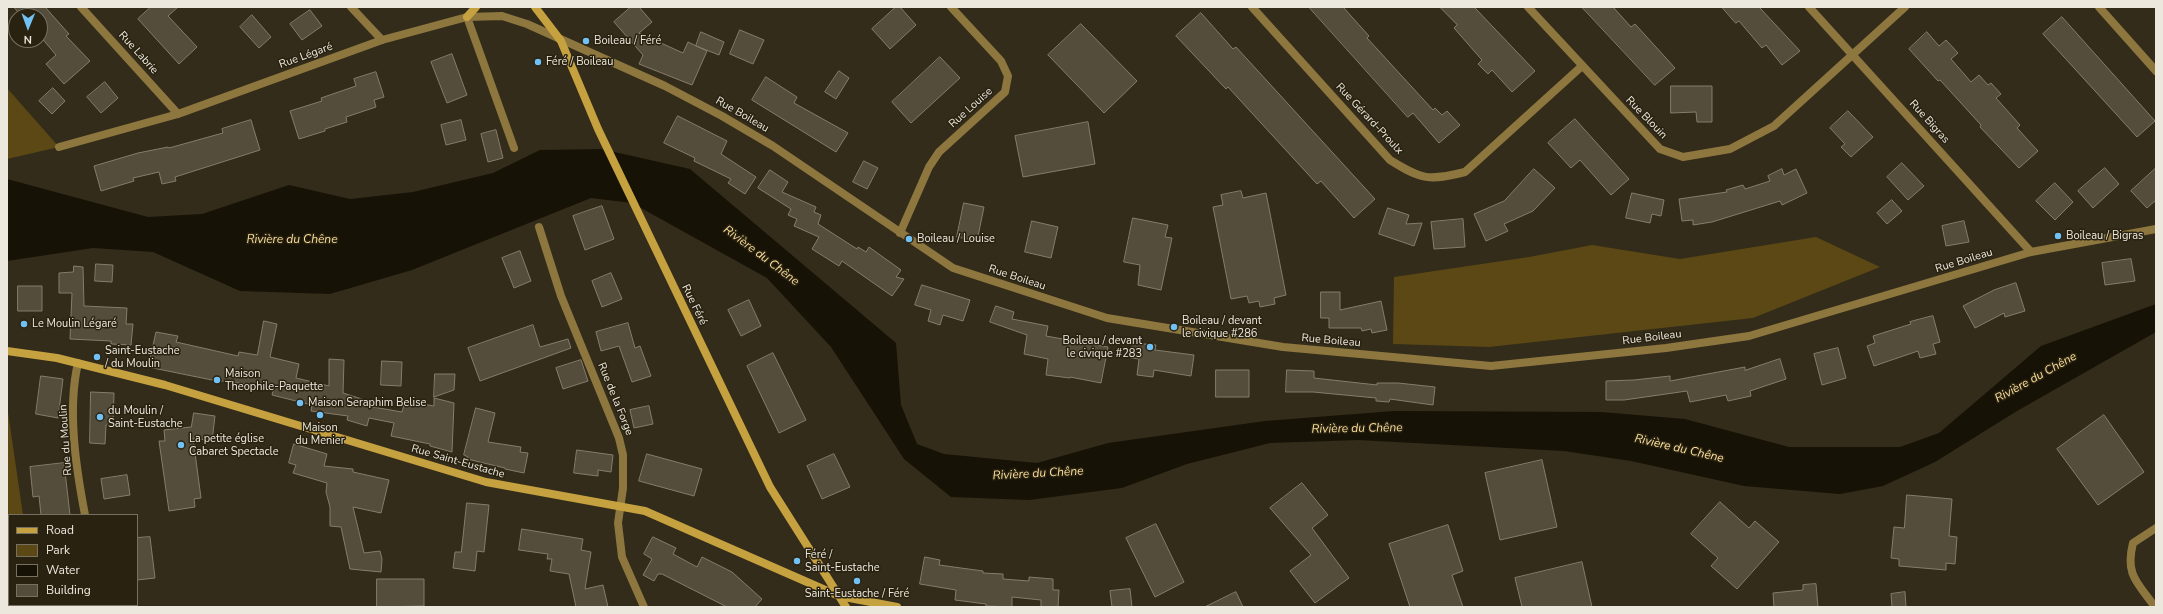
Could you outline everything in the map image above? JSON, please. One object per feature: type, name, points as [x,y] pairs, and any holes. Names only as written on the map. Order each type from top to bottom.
[{"type":"street","name":"Rue Labrie","points":[[81,7],[178,114]]},
{"type":"street","points":[[351,7],[382,40]]},
{"type":"street","points":[[476,7],[467,17],[514,148]]},
{"type":"street","name":"Rue Féré","points":[[535,7],[561,41],[598,129],[770,487],[846,607]]},
{"type":"street","name":"Rue Louise","points":[[900,233],[929,167],[939,152],[1005,92],[1008,76],[1001,61],[951,7]]},
{"type":"street","name":"Rue Gérard-Proulx","points":[[1252,7],[1390,160],[1414,175],[1441,178],[1465,172],[1582,66]]},
{"type":"street","name":"Rue Blouin","points":[[1528,7],[1660,149],[1683,157],[1730,148],[1774,126],[1905,7]]},
{"type":"street","name":"Rue Bigras","points":[[1810,7],[2031,252]]},
{"type":"street","points":[[2099,7],[2156,71]]},
{"type":"street","name":"Rue Légaré","points":[[59,147],[178,114],[382,40],[467,17],[502,16],[527,24],[561,41]]},
{"type":"street","name":"Rue Boileau","points":[[561,41],[665,86],[722,116],[773,146],[953,268],[1107,318],[1283,348],[1490,366],[1666,348],[1749,336],[2031,252],[2156,229]]},
{"type":"street","name":"Rue de la Forge","points":[[539,228],[561,296],[619,438],[623,455],[621,505],[618,523],[622,557],[644,607]]},
{"type":"street","name":"Rue Saint-Eustache","points":[[7,351],[78,363],[165,385],[486,482],[551,495],[645,510],[839,596],[897,607]]},
{"type":"street","name":"Rue du Moulin","points":[[78,363],[73,383],[74,434],[85,514]]},
{"type":"street","points":[[2155,607],[2130,573],[2129,558],[2133,543],[2156,528]]},
{"type":"green space","points":[[7,88],[59,147],[7,159]]},
{"type":"green space","points":[[1816,237],[1880,267],[1753,318],[1489,347],[1393,344],[1394,277],[1529,257],[1592,245],[1680,259]]},
{"type":"green space","points":[[7,405],[23,514],[8,514],[8,606],[37,607],[7,607]]},
{"type":"water","name":"Rivière du Chêne","points":[[601,149],[690,169],[896,343],[901,405],[917,444],[944,454],[1037,463],[1108,443],[1265,421],[1394,411],[1601,412],[1685,419],[1789,447],[1900,447],[1939,433],[2041,346],[2156,304],[2156,332],[2017,411],[1935,462],[1883,486],[1840,494],[1744,486],[1631,461],[1564,451],[1358,440],[1270,443],[1187,464],[1122,488],[1029,500],[951,497],[904,459],[831,347],[767,278],[632,203],[591,198],[412,270],[330,294],[240,291],[153,252],[93,248],[7,261],[7,179],[148,217],[202,214],[289,185],[350,199],[413,192],[493,173],[540,150]]},
{"type":"building","points":[[14,7],[46,8],[15,8]]},
{"type":"building","points":[[151,7],[178,7],[168,16],[197,47],[179,64],[138,19]]},
{"type":"building","points":[[631,7],[639,7],[652,22],[639,33],[683,53],[688,42],[707,51],[692,85],[639,64],[643,55],[614,22]]},
{"type":"building","points":[[896,7],[900,7],[916,25],[890,49],[872,29]]},
{"type":"building","points":[[1309,7],[1343,7],[1369,36],[1367,38],[1433,110],[1435,108],[1442,115],[1447,111],[1460,125],[1439,143],[1413,113],[1408,117]]},
{"type":"building","points":[[1440,7],[1474,7],[1535,71],[1512,92],[1492,70],[1488,74],[1478,64],[1482,60],[1454,28],[1457,25]]},
{"type":"building","points":[[1582,7],[1613,7],[1631,27],[1635,24],[1675,68],[1655,85]]},
{"type":"building","points":[[1722,7],[1759,7],[1800,51],[1782,65],[1766,45],[1762,48],[1739,21],[1736,23]]},
{"type":"building","points":[[48,10],[69,34],[66,36],[90,61],[64,84],[46,64],[56,55],[48,46]]},
{"type":"building","points":[[310,10],[322,26],[302,40],[290,24]]},
{"type":"building","points":[[1201,13],[1233,49],[1236,47],[1375,199],[1354,218],[1321,181],[1317,184],[1228,87],[1226,89],[1176,36]]},
{"type":"building","points":[[252,15],[271,37],[259,48],[240,27]]},
{"type":"building","points":[[2062,17],[2155,121],[2137,137],[2043,34]]},
{"type":"building","points":[[1081,24],[1137,81],[1104,113],[1048,55]]},
{"type":"building","points":[[740,30],[764,40],[753,64],[730,54]]},
{"type":"building","points":[[701,32],[724,42],[719,55],[696,46]]},
{"type":"building","points":[[1927,32],[1939,46],[1946,40],[1958,53],[1951,59],[1971,82],[1979,75],[1988,85],[1991,83],[2001,94],[1996,98],[2020,125],[2017,128],[2038,151],[2019,168],[1980,127],[1981,125],[1940,80],[1938,81],[1909,49]]},
{"type":"building","points":[[452,54],[467,95],[447,103],[431,62]]},
{"type":"building","points":[[940,57],[960,78],[911,123],[892,102]]},
{"type":"building","points":[[839,71],[849,78],[836,99],[825,92]]},
{"type":"building","points":[[376,72],[384,97],[374,100],[376,107],[346,117],[347,122],[299,139],[290,111],[322,101],[321,98],[356,86],[354,79]]},
{"type":"building","points":[[766,77],[797,97],[794,103],[848,133],[836,152],[752,100]]},
{"type":"building","points":[[105,82],[118,98],[101,113],[87,97]]},
{"type":"building","points":[[1671,86],[1712,86],[1712,122],[1697,122],[1696,112],[1671,113]]},
{"type":"building","points":[[53,88],[65,101],[52,114],[39,101]]},
{"type":"building","points":[[1848,111],[1873,137],[1851,157],[1841,147],[1845,144],[1830,128]]},
{"type":"building","points":[[678,116],[727,141],[721,154],[756,177],[745,194],[728,183],[731,179],[694,161],[695,158],[664,143]]},
{"type":"building","points":[[1575,119],[1629,179],[1611,195],[1580,160],[1571,168],[1548,143]]},
{"type":"building","points":[[251,120],[260,150],[175,177],[176,181],[162,184],[159,172],[133,178],[134,181],[101,191],[94,166],[138,153],[169,148],[223,133],[222,129]]},
{"type":"building","points":[[461,120],[466,140],[446,145],[441,125]]},
{"type":"building","points":[[1088,122],[1095,164],[1023,177],[1015,136]]},
{"type":"building","points":[[496,130],[503,158],[488,162],[481,134]]},
{"type":"building","points":[[864,161],[878,168],[867,189],[853,182]]},
{"type":"building","points":[[1902,163],[1924,186],[1908,200],[1887,177]]},
{"type":"building","points":[[2105,168],[2119,184],[2093,208],[2078,191]]},
{"type":"building","points":[[2156,168],[2156,200],[2147,208],[2131,191]]},
{"type":"building","points":[[1534,169],[1555,188],[1533,211],[1504,224],[1508,231],[1486,241],[1474,214],[1504,201]]},
{"type":"building","points":[[1782,169],[1784,175],[1796,169],[1807,193],[1782,205],[1780,201],[1712,222],[1693,225],[1693,220],[1682,221],[1679,199],[1727,192],[1726,190],[1743,185],[1745,189],[1770,181],[1768,176]]},
{"type":"building","points":[[770,170],[788,182],[782,192],[816,207],[814,212],[821,215],[818,224],[857,249],[858,247],[866,252],[869,247],[901,270],[896,277],[904,279],[892,296],[842,261],[839,266],[812,249],[819,237],[794,226],[797,219],[788,215],[791,209],[758,188]]},
{"type":"building","points":[[2055,183],[2073,202],[2055,220],[2036,201]]},
{"type":"building","points":[[1241,191],[1243,198],[1266,193],[1286,295],[1274,298],[1275,304],[1260,307],[1259,301],[1249,303],[1247,296],[1231,299],[1213,207],[1223,205],[1221,195]]},
{"type":"building","points":[[1632,193],[1664,200],[1661,216],[1652,214],[1650,223],[1626,218]]},
{"type":"building","points":[[1892,200],[1902,211],[1887,224],[1877,213]]},
{"type":"building","points":[[964,203],[984,207],[977,241],[957,237]]},
{"type":"building","points":[[602,206],[614,239],[585,250],[573,216]]},
{"type":"building","points":[[1388,208],[1409,215],[1406,224],[1422,223],[1414,246],[1379,234]]},
{"type":"building","points":[[1133,218],[1168,225],[1165,237],[1172,238],[1161,290],[1138,285],[1140,265],[1124,262]]},
{"type":"building","points":[[1463,219],[1465,247],[1434,249],[1431,222]]},
{"type":"building","points":[[1032,221],[1058,227],[1051,258],[1025,252]]},
{"type":"building","points":[[1964,221],[1969,242],[1946,246],[1942,226]]},
{"type":"building","points":[[520,251],[531,281],[514,288],[502,258]]},
{"type":"building","points":[[2131,259],[2135,281],[2105,285],[2102,263]]},
{"type":"building","points":[[96,264],[113,265],[112,282],[95,281]]},
{"type":"building","points":[[74,266],[83,267],[84,306],[127,308],[126,324],[133,324],[131,345],[111,344],[111,341],[70,339],[72,293],[59,293],[59,273],[73,272]]},
{"type":"building","points":[[611,273],[622,299],[602,307],[592,281]]},
{"type":"building","points":[[2016,283],[2025,311],[2005,317],[2004,313],[1975,328],[1963,306],[1994,290]]},
{"type":"building","points":[[922,285],[970,300],[963,321],[943,315],[940,325],[928,321],[931,310],[915,305]]},
{"type":"building","points":[[18,286],[42,286],[42,311],[18,311]]},
{"type":"building","points":[[1321,292],[1340,292],[1340,310],[1381,301],[1387,330],[1372,333],[1371,329],[1362,331],[1361,328],[1329,328],[1329,318],[1321,318]]},
{"type":"building","points":[[749,300],[761,326],[741,336],[728,310]]},
{"type":"building","points":[[996,306],[1014,312],[1012,319],[1048,326],[1046,336],[1108,347],[1101,383],[1070,377],[1046,375],[1048,359],[1024,354],[1027,335],[990,322]]},
{"type":"building","points":[[1933,316],[1940,342],[1933,344],[1936,354],[1920,358],[1918,351],[1874,366],[1867,346],[1875,343],[1873,336],[1911,324],[1910,322]]},
{"type":"building","points":[[264,321],[277,324],[270,357],[299,364],[296,378],[329,386],[329,359],[344,360],[343,393],[374,403],[373,407],[402,412],[405,401],[434,406],[434,398],[454,403],[452,452],[430,446],[430,444],[391,436],[394,423],[369,418],[367,426],[347,420],[348,416],[311,411],[312,405],[272,395],[274,387],[212,380],[148,367],[156,332],[178,336],[176,342],[238,356],[239,352],[257,355]]},
{"type":"building","points":[[628,323],[635,348],[640,346],[651,376],[632,382],[619,346],[601,351],[596,332]]},
{"type":"building","points":[[533,325],[540,347],[568,339],[571,348],[480,381],[468,348]]},
{"type":"building","points":[[1133,343],[1156,345],[1155,350],[1194,355],[1191,376],[1154,370],[1153,377],[1137,375],[1139,359],[1131,358]]},
{"type":"building","points":[[1838,348],[1846,378],[1822,385],[1814,354]]},
{"type":"building","points":[[773,353],[806,420],[779,433],[747,366]]},
{"type":"building","points":[[1780,359],[1786,379],[1750,391],[1751,396],[1728,401],[1726,395],[1690,402],[1687,391],[1624,400],[1606,400],[1606,381],[1670,376],[1670,381],[1745,367],[1745,370]]},
{"type":"building","points":[[581,360],[588,381],[563,389],[556,368]]},
{"type":"building","points":[[382,361],[402,362],[401,386],[381,385]]},
{"type":"building","points":[[1216,370],[1249,370],[1249,397],[1216,397]]},
{"type":"building","points":[[1287,370],[1314,371],[1314,378],[1377,385],[1377,383],[1398,383],[1435,387],[1433,405],[1390,399],[1389,402],[1376,401],[1376,398],[1313,392],[1286,392]]},
{"type":"building","points":[[435,374],[455,374],[454,390],[434,397]]},
{"type":"building","points":[[41,376],[63,379],[58,418],[36,414]]},
{"type":"building","points":[[91,392],[114,393],[113,425],[106,425],[105,444],[90,443]]},
{"type":"building","points":[[649,406],[653,424],[634,428],[630,410]]},
{"type":"building","points":[[476,408],[495,413],[488,442],[521,447],[520,452],[528,453],[524,473],[467,459],[468,457],[464,455]]},
{"type":"building","name":"La petite église Cabaret Spectacle","points":[[194,413],[215,416],[212,441],[193,438],[201,498],[194,499],[195,507],[169,511],[159,441],[165,441],[164,430],[191,427]]},
{"type":"building","points":[[2104,415],[2144,472],[2098,505],[2057,449]]},
{"type":"building","points":[[294,444],[327,454],[324,466],[353,469],[353,472],[389,480],[381,513],[353,507],[364,553],[380,551],[382,559],[381,572],[350,569],[341,527],[330,526],[330,507],[326,492],[327,483],[293,473],[296,465],[289,463]]},
{"type":"building","points":[[577,450],[613,455],[611,472],[598,470],[598,476],[574,473]]},
{"type":"building","points":[[647,454],[702,469],[694,496],[639,481]]},
{"type":"building","points":[[834,454],[850,487],[822,499],[807,466]]},
{"type":"building","points":[[1542,460],[1557,527],[1500,540],[1485,473]]},
{"type":"building","points":[[64,463],[70,514],[41,514],[39,496],[33,497],[30,467]]},
{"type":"building","points":[[127,475],[130,495],[104,499],[101,479]]},
{"type":"building","points":[[1302,483],[1328,515],[1312,528],[1349,578],[1315,603],[1290,571],[1311,555],[1270,508]]},
{"type":"building","points":[[1907,495],[1952,499],[1949,536],[1957,537],[1955,564],[1946,563],[1946,570],[1899,566],[1899,559],[1891,558],[1894,527],[1904,528]]},
{"type":"building","points":[[1720,502],[1749,528],[1755,521],[1779,542],[1737,589],[1711,566],[1718,558],[1691,534]]},
{"type":"building","points":[[467,503],[489,505],[484,552],[477,551],[475,571],[453,568],[455,552],[461,552]]},
{"type":"building","points":[[1156,524],[1184,582],[1155,597],[1126,538]]},
{"type":"building","points":[[1448,525],[1463,571],[1452,575],[1463,607],[1410,607],[1389,544]]},
{"type":"building","points":[[522,529],[583,539],[581,550],[591,552],[585,589],[603,585],[608,607],[576,607],[569,574],[550,571],[552,559],[547,559],[548,554],[519,550]]},
{"type":"building","points":[[150,537],[155,578],[138,580],[138,538]]},
{"type":"building","points":[[653,537],[676,548],[673,554],[697,567],[702,557],[732,572],[762,599],[755,607],[727,607],[662,574],[658,574],[654,581],[643,575],[652,559],[644,554]]},
{"type":"building","points":[[925,557],[940,560],[939,565],[983,571],[983,573],[1003,574],[1003,579],[1029,581],[1029,577],[1053,579],[1053,590],[1059,590],[1058,607],[1041,607],[1041,600],[1012,597],[1012,607],[986,606],[986,604],[955,600],[956,590],[920,584]]},
{"type":"building","points":[[1582,562],[1592,607],[1522,607],[1515,578]]},
{"type":"building","points":[[377,579],[424,579],[424,606],[377,607]]},
{"type":"building","points":[[1816,584],[1818,607],[1774,607],[1773,593],[1803,590],[1803,585]]},
{"type":"building","points":[[1130,589],[1132,607],[1112,607],[1110,591]]},
{"type":"building","points":[[1236,592],[1243,607],[1205,607]]},
{"type":"building","points":[[1905,592],[1906,607],[1892,607],[1891,594]]},
{"type":"place","name":"Boileau / Féré","points":[[586,41]]},
{"type":"place","name":"Féré / Boileau","points":[[538,62]]},
{"type":"place","name":"Boileau / Bigras","points":[[2058,236]]},
{"type":"place","name":"Boileau / Louise","points":[[909,239]]},
{"type":"place","name":"Le Moulin Légaré","points":[[24,324]]},
{"type":"place","name":"Boileau / devant le civique #286","points":[[1174,327]]},
{"type":"place","name":"Boileau / devant le civique #283","points":[[1150,347]]},
{"type":"place","name":"Saint-Eustache / du Moulin","points":[[97,357]]},
{"type":"place","name":"Maison Theophile-Paquette","points":[[217,380]]},
{"type":"place","name":"Maison Seraphim Belise","points":[[300,403]]},
{"type":"place","name":"Maison du Menier","points":[[320,415]]},
{"type":"place","name":"du Moulin / Saint-Eustache","points":[[100,417]]},
{"type":"place","name":"La petite église Cabaret Spectacle","points":[[181,445]]},
{"type":"place","name":"Féré / Saint-Eustache","points":[[797,561]]},
{"type":"place","name":"Saint-Eustache / Féré","points":[[857,581]]}]
